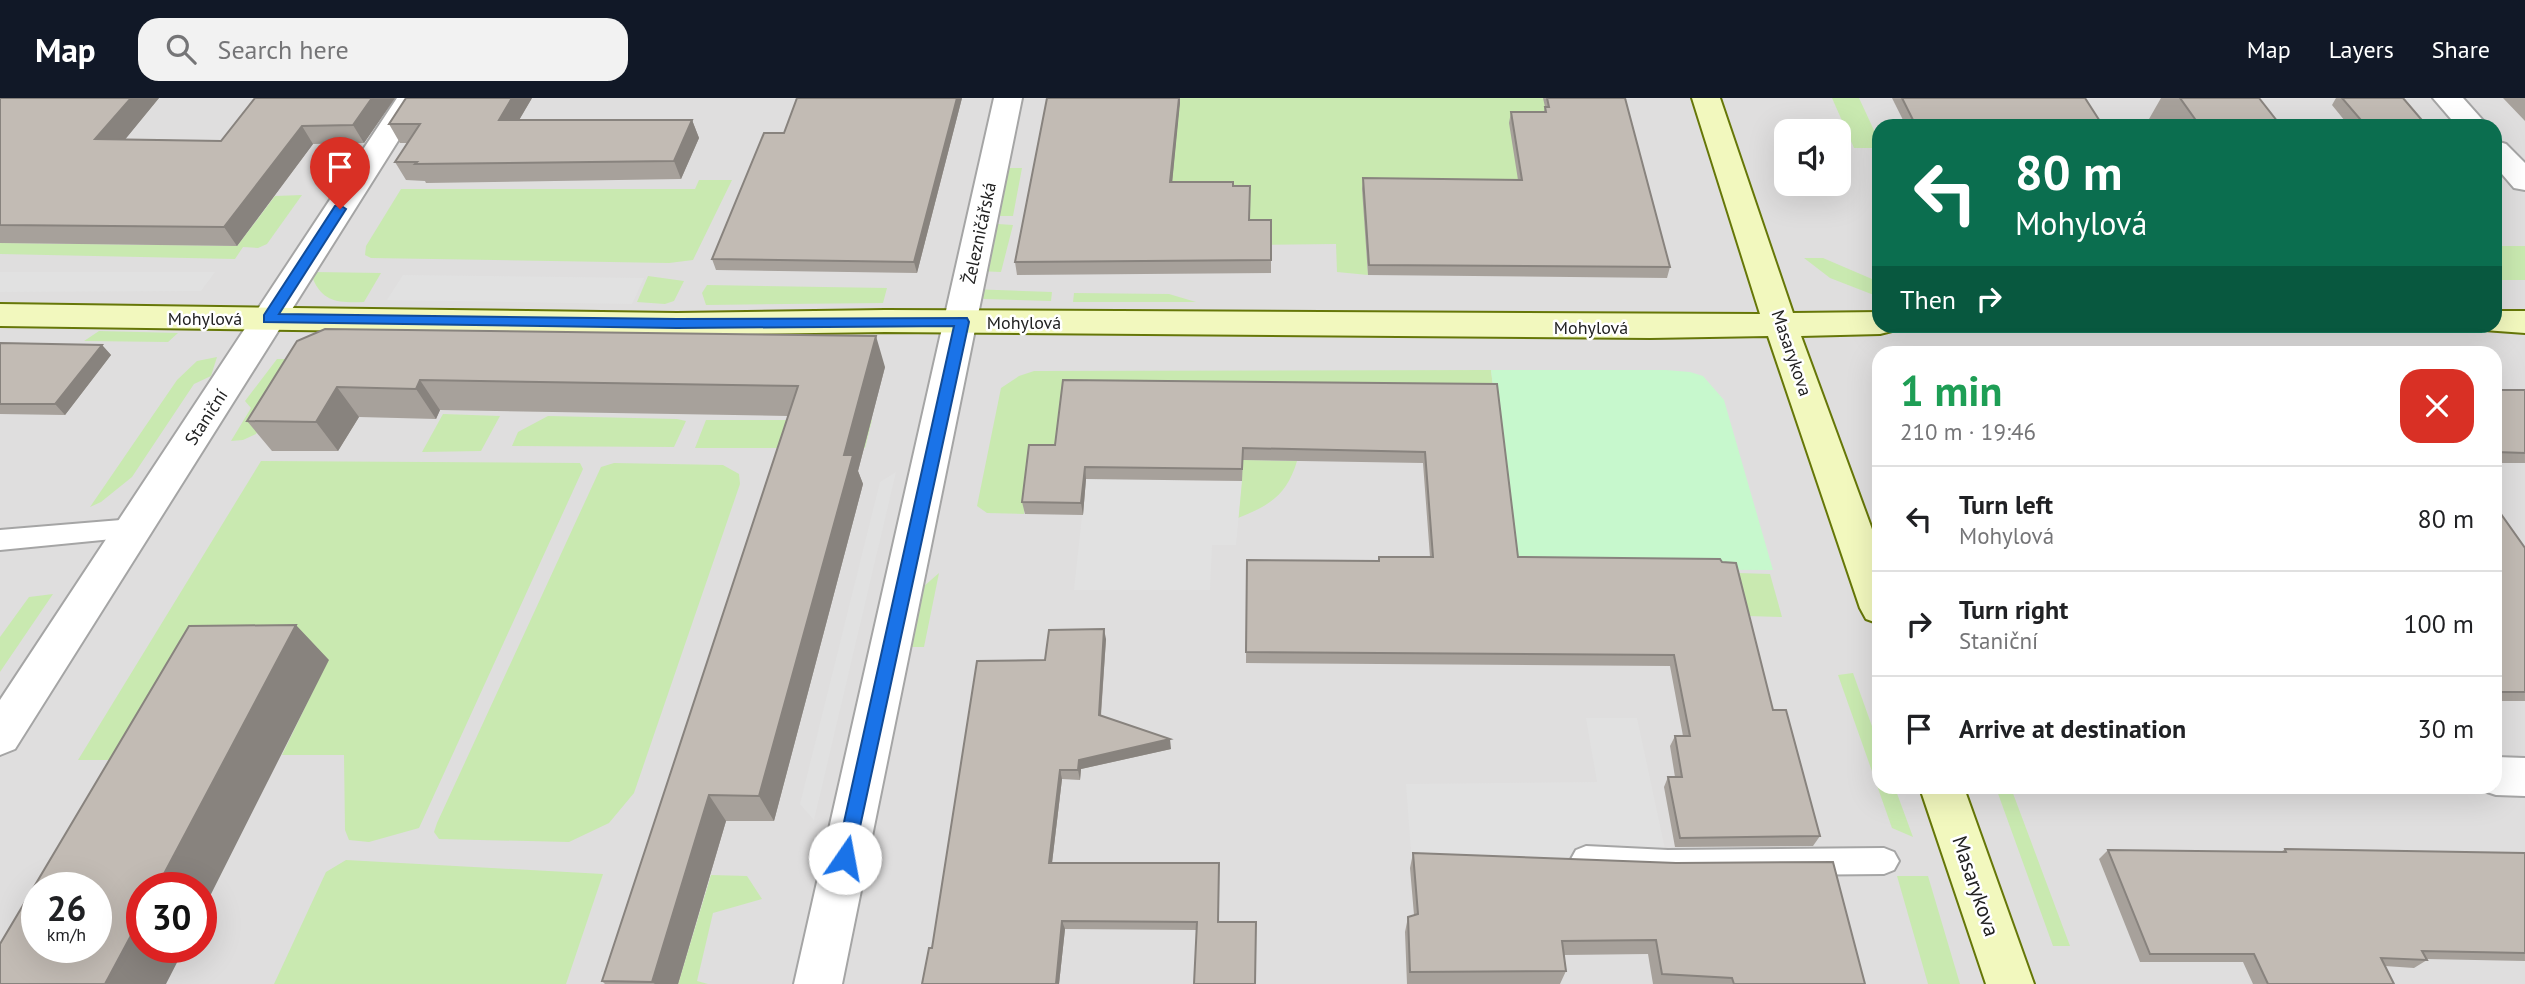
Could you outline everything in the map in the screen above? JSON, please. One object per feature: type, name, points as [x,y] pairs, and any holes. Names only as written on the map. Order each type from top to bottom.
[{"type":"main road","name":"Masarykova","points":[[1706,98],[1749,235],[1872,585]]},
{"type":"main road","name":"Mohylová","points":[[0,315],[677,324],[962,322],[1650,327],[1872,323]]},
{"type":"main road","points":[[2502,322],[2525,322]]},
{"type":"main road","name":"Masarykova","points":[[1944,794],[2010,984]]},
{"type":"street","name":"Staniční","points":[[0,736],[411,98]]},
{"type":"street","name":"Železničářská","points":[[818,984],[1008,98]]},
{"type":"street","points":[[2447,98],[2466,119]]},
{"type":"street","points":[[2502,156],[2525,181]]},
{"type":"street","points":[[2502,776],[2525,776]]},
{"type":"lane","points":[[0,540],[133,528]]},
{"type":"lane","points":[[1586,859],[1668,863],[1884,861]]},
{"type":"shaded area","points":[[0,98],[2525,98],[2525,984],[0,984]]},
{"type":"shaded area","points":[[0,272],[215,272],[201,291],[0,292]]},
{"type":"shaded area","points":[[403,275],[644,278],[632,304],[387,300]]},
{"type":"shaded area","points":[[896,472],[814,820],[800,804],[880,482]]},
{"type":"shaded area","points":[[1086,479],[1242,481],[1236,545],[1212,545],[1210,590],[1074,590]]},
{"type":"shaded area","points":[[1586,718],[1637,718],[1668,863],[1412,865],[1406,784],[1597,782]]},
{"type":"green space","points":[[1120,98],[1553,98],[1570,191],[1363,189],[1368,275],[1337,272],[1336,244],[1232,245],[1250,212],[1250,199],[1204,195],[1041,147]]},
{"type":"green space","points":[[1832,98],[1859,98],[1872,126],[1872,148],[1854,148],[1851,141],[1851,119],[1841,119]]},
{"type":"green space","points":[[1008,168],[1022,168],[1013,216],[997,216]]},
{"type":"green space","points":[[699,180],[732,180],[693,260],[669,263],[371,258],[365,255],[366,246],[401,189],[695,189]]},
{"type":"green space","points":[[302,195],[267,244],[258,248],[243,247],[235,259],[0,254],[0,243],[237,246],[275,196]]},
{"type":"green space","points":[[998,224],[1013,225],[1001,272],[977,271],[982,254],[991,254]]},
{"type":"green space","points":[[2502,246],[2525,246],[2525,280],[2502,280]]},
{"type":"green space","points":[[1804,258],[1823,258],[1872,279],[1872,294],[1830,278]]},
{"type":"green space","points":[[315,272],[381,273],[364,302],[348,302],[334,300],[322,293],[313,279]]},
{"type":"green space","points":[[648,276],[684,281],[674,301],[665,304],[637,302]]},
{"type":"green space","points":[[707,285],[887,288],[883,303],[706,305],[702,293]]},
{"type":"green space","points":[[970,289],[1052,292],[1051,301],[984,299]]},
{"type":"green space","points":[[1074,293],[1169,294],[1196,302],[1073,302]]},
{"type":"green space","points":[[99,331],[178,333],[168,342],[84,341]]},
{"type":"green space","points":[[217,357],[211,376],[194,384],[132,477],[101,502],[90,507],[177,380],[197,361]]},
{"type":"green space","points":[[277,359],[292,359],[297,365],[256,434],[243,440],[231,441],[251,408],[245,401]]},
{"type":"green space","points":[[1491,370],[1494,396],[1057,457],[1032,457],[1024,514],[987,513],[977,506],[1001,388],[1019,376],[1034,371]]},
{"type":"green space","points":[[1491,370],[1666,370],[1703,376],[1724,400],[1773,570],[1516,569]]},
{"type":"green space","points":[[443,414],[500,416],[481,451],[422,452]]},
{"type":"green space","points":[[548,416],[686,421],[674,447],[512,446],[518,432]]},
{"type":"green space","points":[[706,420],[872,420],[865,448],[695,448]]},
{"type":"green space","points":[[1243,460],[1297,461],[1288,483],[1275,498],[1238,518]]},
{"type":"green space","points":[[261,461],[580,463],[583,469],[419,828],[369,842],[349,840],[345,830],[344,755],[282,755],[328,660],[169,760],[78,760]]},
{"type":"green space","points":[[614,463],[723,465],[739,474],[740,484],[634,793],[609,823],[569,842],[439,839],[434,832],[437,823],[601,467]]},
{"type":"green space","points":[[939,573],[924,647],[910,647],[923,587]]},
{"type":"green space","points":[[1738,573],[1770,574],[1782,617],[1748,616]]},
{"type":"green space","points":[[53,594],[0,672],[0,637],[29,597]]},
{"type":"green space","points":[[1853,673],[1872,726],[1872,771],[1838,675]]},
{"type":"green space","points":[[1880,794],[1897,794],[1913,837],[1892,828]]},
{"type":"green space","points":[[1998,794],[2013,794],[2070,946],[2053,946]]},
{"type":"green space","points":[[346,860],[603,874],[566,984],[274,984],[326,872]]},
{"type":"green space","points":[[711,875],[747,876],[762,899],[713,913],[697,981],[708,984],[678,984]]},
{"type":"green space","points":[[1897,876],[1928,876],[1960,984],[1928,984]]},
{"type":"building","points":[[0,98],[131,98],[95,139],[221,141],[255,98],[372,98],[353,125],[302,126],[224,227],[0,225]]},
{"type":"building","points":[[406,98],[512,98],[499,120],[692,120],[674,161],[415,164],[417,162],[395,162],[420,124],[389,124]]},
{"type":"building","points":[[797,98],[957,98],[914,262],[712,259],[764,133],[784,133]]},
{"type":"building","points":[[1047,98],[1179,98],[1170,182],[1233,182],[1233,186],[1250,186],[1249,220],[1271,220],[1271,260],[1015,262]]},
{"type":"building","points":[[1547,98],[1625,98],[1670,267],[1369,265],[1363,178],[1522,180],[1511,112],[1546,112],[1545,107],[1549,107]]},
{"type":"building","points":[[1902,98],[2085,98],[2098,119],[1912,119]]},
{"type":"building","points":[[2180,98],[2259,98],[2276,119],[2195,119]]},
{"type":"building","points":[[2342,98],[2403,98],[2421,119],[2360,119]]},
{"type":"building","points":[[325,329],[876,336],[844,455],[853,455],[759,796],[709,795],[652,982],[602,981],[798,386],[420,380],[416,389],[337,387],[316,422],[247,421],[297,341]]},
{"type":"building","points":[[0,343],[102,345],[55,404],[0,404]]},
{"type":"building","points":[[1063,380],[1497,384],[1518,557],[1720,559],[1722,562],[1736,563],[1773,710],[1786,710],[1820,836],[1680,838],[1668,777],[1682,777],[1675,736],[1690,736],[1674,655],[1246,652],[1247,560],[1379,561],[1379,557],[1433,557],[1425,452],[1243,448],[1242,469],[1085,467],[1081,503],[1022,502],[1029,445],[1055,445]]},
{"type":"building","points":[[2502,390],[2525,390],[2525,453],[2502,452]]},
{"type":"building","points":[[2502,515],[2525,548],[2525,692],[2502,692]]},
{"type":"building","points":[[296,625],[165,872],[126,872],[126,945],[105,984],[0,984],[0,944],[21,909],[21,963],[112,963],[112,872],[43,872],[189,626]]},
{"type":"building","points":[[1104,629],[1099,715],[1170,739],[1079,760],[1078,770],[1060,770],[1049,863],[1219,863],[1218,922],[1256,922],[1255,984],[1194,984],[1197,922],[1062,921],[1056,984],[922,984],[929,948],[932,948],[977,661],[1045,660],[1049,630]]},
{"type":"building","points":[[2285,849],[2525,853],[2525,953],[2422,951],[2427,960],[2381,958],[2394,984],[2268,984],[2254,954],[2150,954],[2108,850],[2286,852]]},
{"type":"building","points":[[1413,853],[1676,863],[1833,862],[1865,984],[1734,984],[1732,978],[1662,974],[1656,940],[1562,941],[1566,971],[1410,972],[1408,917],[1418,914]]},
{"type":"route","points":[[340,209],[269,318],[677,324],[962,322],[953,352],[845,858]]}]
